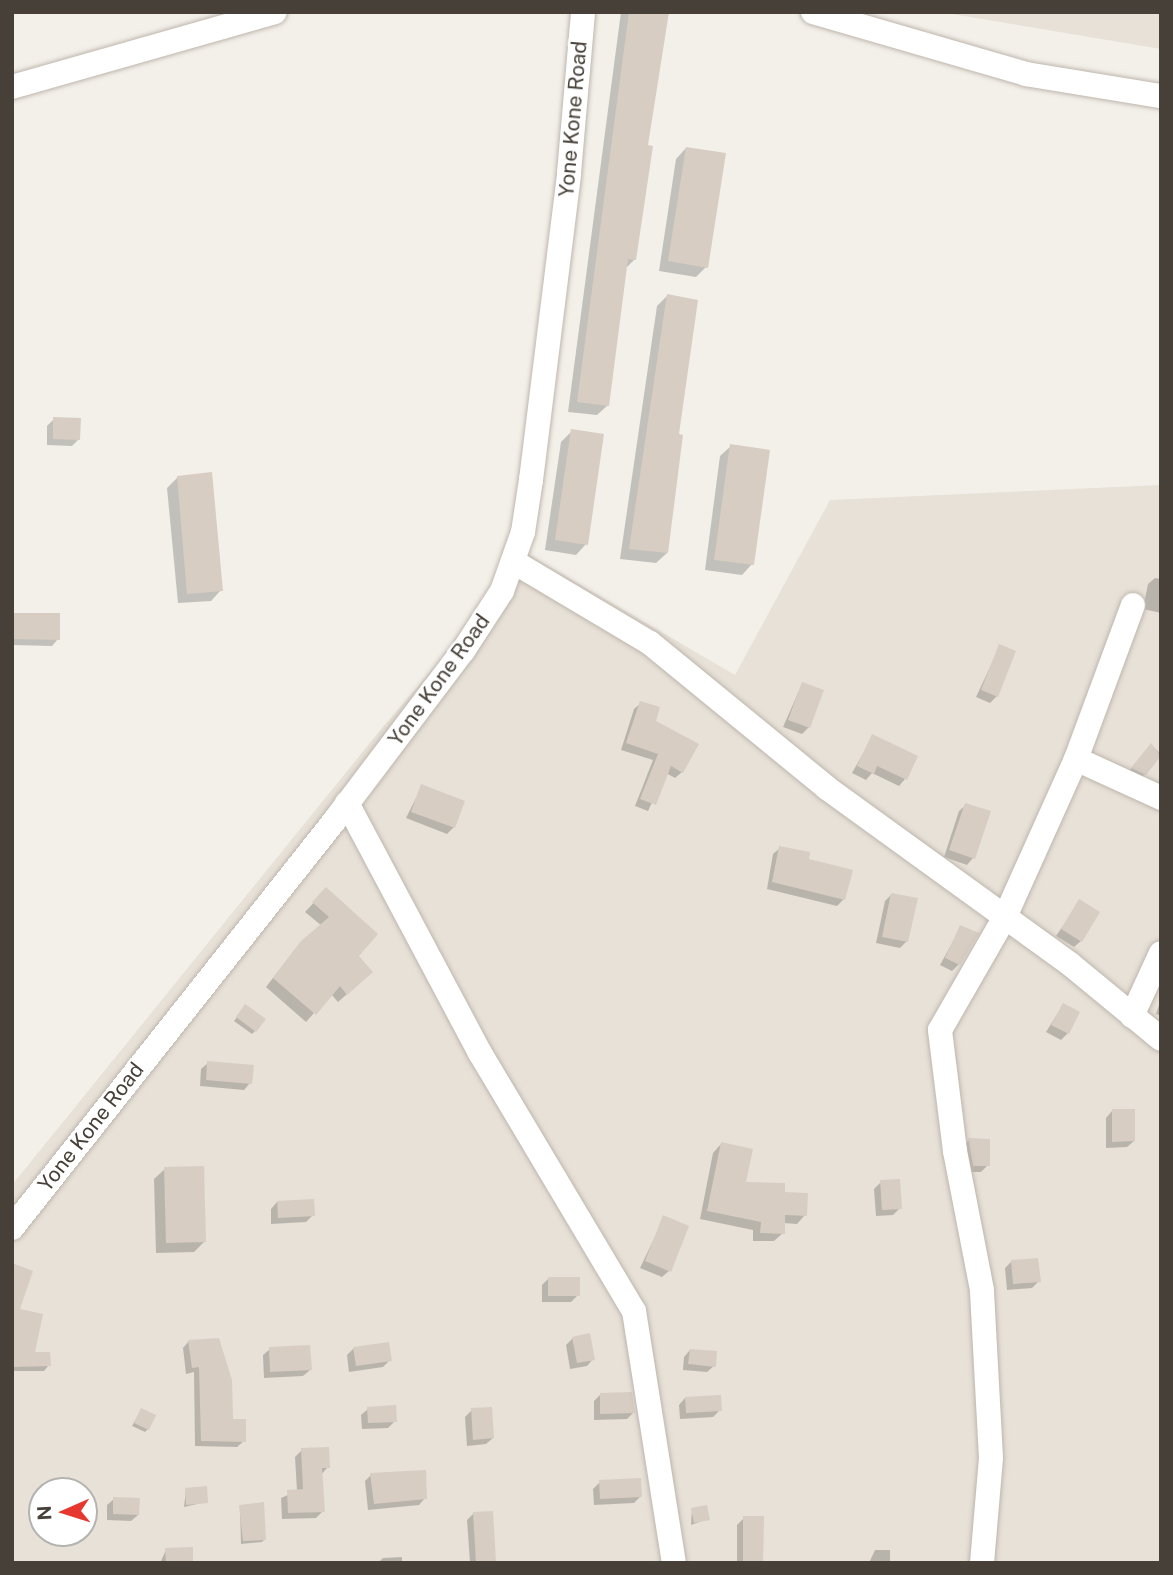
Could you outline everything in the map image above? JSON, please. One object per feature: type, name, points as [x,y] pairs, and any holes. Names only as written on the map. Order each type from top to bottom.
[{"type":"street","points":[[12,87],[275,12]]},
{"type":"street","name":"Yone Kone Road","points":[[12,1228],[463,652],[514,562],[531,480],[569,173],[583,12]]},
{"type":"street","points":[[813,12],[1026,74],[1161,96]]},
{"type":"street","points":[[514,562],[650,643],[827,788],[1005,917],[1161,1039]]},
{"type":"street","points":[[982,1563],[991,1458],[982,1290],[955,1151],[940,1030],[1005,917],[1076,759],[1133,605]]},
{"type":"street","points":[[1076,759],[1161,798]]},
{"type":"street","points":[[347,803],[480,1053],[634,1311],[674,1563]]},
{"type":"street","points":[[1132,1016],[1161,953]]},
{"type":"shaded area","points":[[940,12],[1161,12],[1161,49]]},
{"type":"shaded area","points":[[1161,485],[1161,1563],[12,1563],[12,1185],[377,734],[530,555],[735,675],[830,500]]},
{"type":"building","points":[[629,12],[669,12],[648,145],[653,146],[636,260],[628,259],[609,406],[577,402]]},
{"type":"building","points":[[686,147],[726,153],[708,268],[668,261]]},
{"type":"building","points":[[667,294],[698,300],[679,434],[683,435],[668,553],[629,549]]},
{"type":"building","points":[[53,417],[81,418],[80,440],[53,439]]},
{"type":"building","points":[[571,429],[604,434],[588,545],[555,540]]},
{"type":"building","points":[[730,444],[770,450],[754,565],[714,560]]},
{"type":"building","points":[[212,472],[223,591],[187,594],[177,476]]},
{"type":"building","points":[[12,613],[60,613],[60,640],[12,639]]},
{"type":"building","points":[[999,644],[1016,651],[998,697],[981,690]]},
{"type":"building","points":[[802,682],[824,690],[810,728],[788,720]]},
{"type":"building","points":[[640,701],[660,707],[656,721],[699,744],[683,773],[671,766],[656,805],[640,799],[658,754],[626,743]]},
{"type":"building","points":[[872,734],[918,756],[907,780],[877,766],[874,774],[857,766]]},
{"type":"building","points":[[1151,743],[1161,756],[1146,775],[1131,768]]},
{"type":"building","points":[[421,784],[465,801],[455,828],[411,812]]},
{"type":"building","points":[[965,803],[991,811],[975,859],[949,850]]},
{"type":"building","points":[[779,846],[810,852],[809,859],[853,870],[845,900],[772,882]]},
{"type":"building","points":[[326,887],[378,934],[359,956],[373,972],[347,995],[340,986],[316,1015],[273,978],[301,941],[329,917],[312,902]]},
{"type":"building","points":[[891,893],[918,898],[908,942],[882,937]]},
{"type":"building","points":[[1079,899],[1100,912],[1082,942],[1061,929]]},
{"type":"building","points":[[960,925],[979,933],[960,965],[945,958]]},
{"type":"building","points":[[1063,1003],[1080,1012],[1069,1034],[1051,1025]]},
{"type":"building","points":[[245,1004],[266,1019],[256,1032],[236,1017]]},
{"type":"building","points":[[207,1061],[254,1065],[252,1084],[206,1080]]},
{"type":"building","points":[[1112,1109],[1135,1109],[1135,1141],[1112,1142]]},
{"type":"building","points":[[968,1138],[990,1139],[990,1166],[973,1166]]},
{"type":"building","points":[[721,1142],[753,1149],[746,1182],[785,1183],[785,1192],[808,1193],[807,1216],[785,1215],[785,1234],[760,1233],[761,1222],[707,1211]]},
{"type":"building","points":[[204,1166],[206,1242],[166,1243],[164,1167]]},
{"type":"building","points":[[900,1179],[902,1209],[882,1210],[880,1180]]},
{"type":"building","points":[[314,1199],[315,1216],[278,1218],[277,1201]]},
{"type":"building","points":[[663,1215],[689,1226],[671,1272],[645,1261]]},
{"type":"building","points":[[1038,1258],[1041,1282],[1013,1284],[1011,1260]]},
{"type":"building","points":[[12,1263],[33,1271],[20,1309],[43,1314],[35,1352],[50,1352],[51,1366],[12,1367]]},
{"type":"building","points":[[548,1277],[580,1277],[580,1296],[548,1296]]},
{"type":"building","points":[[590,1333],[595,1360],[577,1363],[572,1337]]},
{"type":"building","points":[[219,1338],[232,1380],[233,1419],[246,1419],[246,1442],[201,1441],[199,1367],[192,1368],[188,1340]]},
{"type":"building","points":[[389,1342],[392,1361],[356,1366],[353,1347]]},
{"type":"building","points":[[310,1345],[312,1370],[270,1372],[269,1347]]},
{"type":"building","points":[[690,1349],[717,1351],[716,1367],[688,1364]]},
{"type":"building","points":[[632,1392],[635,1413],[600,1414],[600,1393]]},
{"type":"building","points":[[721,1395],[722,1411],[686,1413],[685,1397]]},
{"type":"building","points":[[396,1405],[397,1422],[368,1423],[367,1407]]},
{"type":"building","points":[[492,1407],[494,1438],[473,1440],[471,1408]]},
{"type":"building","points":[[141,1408],[156,1415],[149,1430],[134,1423]]},
{"type":"building","points":[[329,1447],[330,1468],[322,1468],[325,1512],[288,1513],[287,1490],[303,1489],[301,1448]]},
{"type":"building","points":[[426,1470],[427,1499],[374,1504],[370,1473]]},
{"type":"building","points":[[641,1478],[642,1497],[600,1499],[599,1480]]},
{"type":"building","points":[[207,1486],[208,1503],[186,1505],[185,1488]]},
{"type":"building","points":[[113,1497],[140,1498],[139,1515],[113,1514]]},
{"type":"building","points":[[264,1502],[266,1540],[243,1541],[239,1505]]},
{"type":"building","points":[[707,1505],[710,1520],[694,1523],[691,1508]]},
{"type":"building","points":[[493,1511],[496,1562],[476,1563],[473,1512]]},
{"type":"building","points":[[743,1516],[764,1516],[763,1563],[743,1563]]},
{"type":"building","points":[[193,1547],[193,1562],[166,1563],[165,1548]]}]
